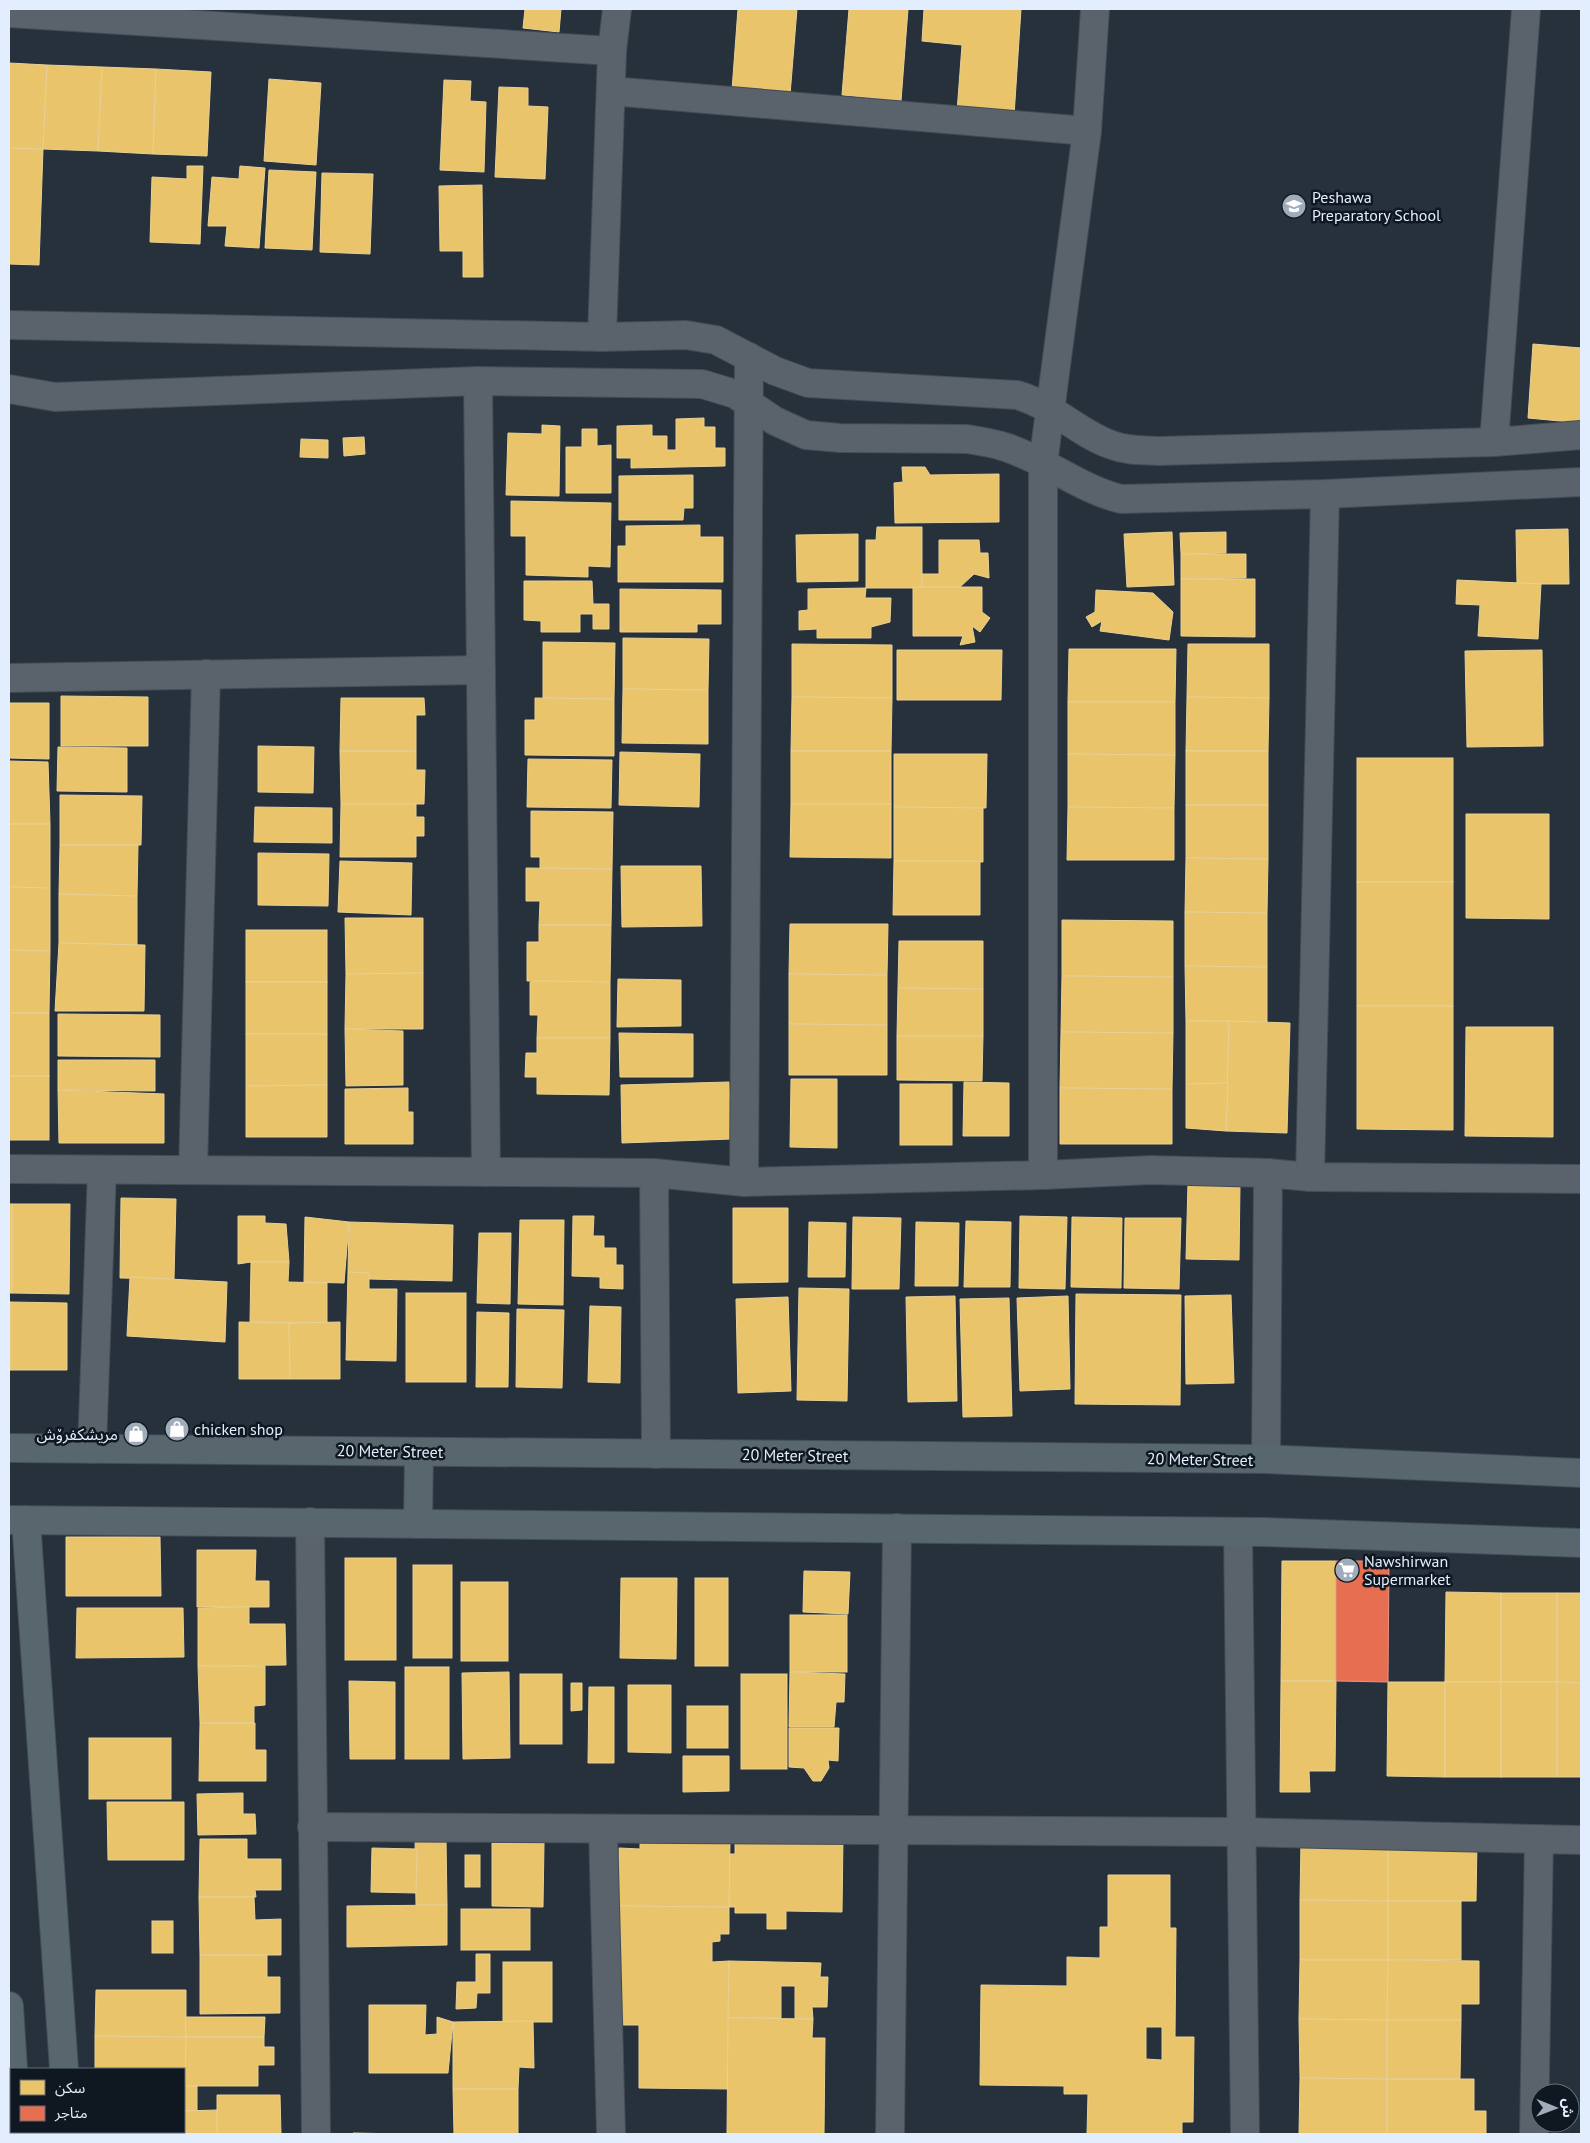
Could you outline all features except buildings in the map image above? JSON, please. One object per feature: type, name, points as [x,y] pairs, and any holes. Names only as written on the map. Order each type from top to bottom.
[{"type":"main road","name":"20 Meter Street","points":[[9,1448],[1266,1459],[1581,1474]]},
{"type":"main road","points":[[418,1524],[419,1452]]},
{"type":"main road","points":[[64,2068],[17,1520],[1238,1532],[1581,1543]]},
{"type":"main road","points":[[9,2006],[13,2068]]},
{"type":"street","points":[[602,337],[612,51],[617,9]]},
{"type":"street","points":[[1043,1175],[1043,464],[1048,407],[1087,131],[1095,9]]},
{"type":"street","points":[[1494,442],[1526,9]]},
{"type":"street","points":[[9,14],[150,16],[612,51]]},
{"type":"street","points":[[611,92],[1087,131]]},
{"type":"street","points":[[9,325],[602,337],[686,335],[716,340],[775,371],[808,383],[1017,395],[1048,407],[1097,438],[1126,449],[1158,452],[1494,442],[1581,435]]},
{"type":"street","points":[[744,1182],[747,402],[749,357]]},
{"type":"street","points":[[478,380],[486,1172]]},
{"type":"street","points":[[9,389],[55,396],[478,380],[702,384],[722,389],[747,402],[775,421],[806,435],[840,438],[967,440],[1006,447],[1091,488],[1121,499],[1325,494],[1581,482]]},
{"type":"street","points":[[1310,1177],[1325,494]]},
{"type":"street","points":[[9,678],[481,670]]},
{"type":"street","points":[[193,1170],[206,674]]},
{"type":"street","points":[[9,1169],[654,1173],[744,1182],[1043,1175],[1150,1170],[1268,1173],[1310,1177],[1581,1179]]},
{"type":"street","points":[[92,1449],[102,1170]]},
{"type":"street","points":[[654,1173],[656,1454]]},
{"type":"street","points":[[1266,1459],[1268,1173]]},
{"type":"street","points":[[310,1522],[316,2134]]},
{"type":"street","points":[[890,2134],[897,1528]]},
{"type":"street","points":[[1238,1532],[1244,2134]]},
{"type":"street","points":[[312,1827],[1241,1832],[1581,1840]]},
{"type":"street","points":[[603,1829],[611,2134]]},
{"type":"street","points":[[1534,2134],[1539,1838]]},
{"type":"place","name":"Peshawa Preparatory School","points":[[1294,206]]},
{"type":"place","name":"chicken shop","points":[[177,1429]]},
{"type":"place","name":"مریشکفرۆش","points":[[136,1434]]},
{"type":"place","name":"Nawshirwan Supermarket","points":[[1347,1570]]}]
